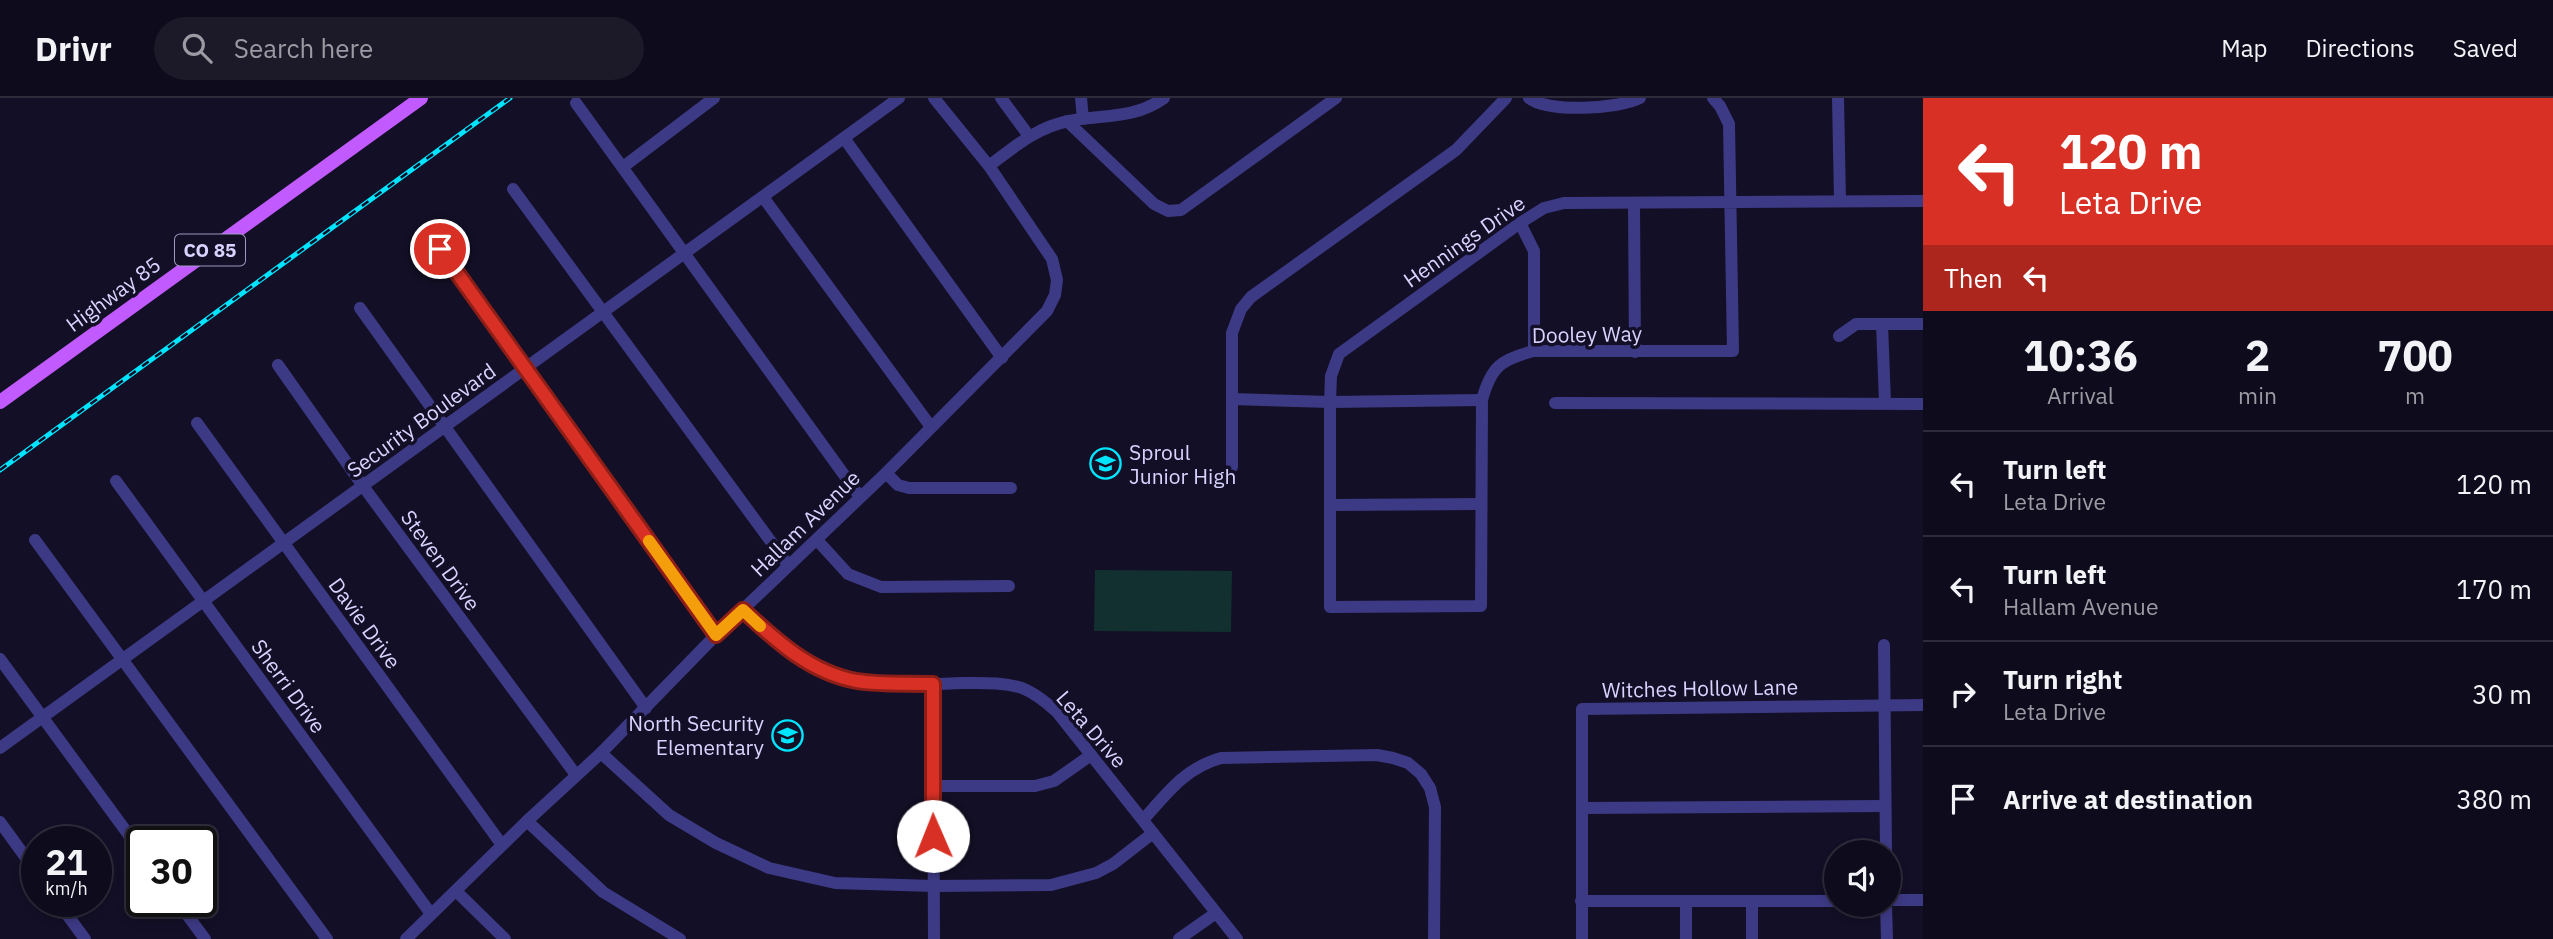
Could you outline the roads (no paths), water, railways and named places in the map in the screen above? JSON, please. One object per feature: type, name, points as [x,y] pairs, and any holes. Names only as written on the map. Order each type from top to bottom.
[{"type":"main road","name":"Highway 85","points":[[0,402],[421,98]]},
{"type":"street","points":[[624,167],[714,98]]},
{"type":"street","name":"Hallam Avenue","points":[[406,939],[601,753],[716,635],[886,473],[1047,312],[1055,295],[1057,280],[1052,259],[989,166],[934,98]]},
{"type":"street","points":[[1001,98],[1029,136]]},
{"type":"street","points":[[1081,98],[1083,119]]},
{"type":"street","points":[[989,166],[1029,136],[1068,121],[1135,113],[1164,98]]},
{"type":"street","points":[[1068,121],[1154,204],[1168,211],[1181,210],[1336,98]]},
{"type":"street","points":[[1232,467],[1232,333],[1241,309],[1251,297],[1456,150],[1506,98]]},
{"type":"street","points":[[1529,98],[1552,108],[1627,104],[1640,98]]},
{"type":"street","name":"Dooley Way","points":[[1330,607],[1480,606],[1482,400],[1488,379],[1499,365],[1513,356],[1534,351],[1733,351],[1729,124],[1713,98]]},
{"type":"street","points":[[1838,98],[1840,201]]},
{"type":"street","name":"Security Boulevard","points":[[0,748],[763,197],[893,100]]},
{"type":"street","points":[[576,103],[860,497]]},
{"type":"street","points":[[844,138],[1002,358]]},
{"type":"street","points":[[513,189],[788,565]]},
{"type":"street","points":[[763,197],[931,427]]},
{"type":"street","name":"Hennings Drive","points":[[1330,607],[1329,402],[1331,376],[1339,354],[1520,223],[1544,208],[1564,203],[1923,201]]},
{"type":"street","points":[[1634,204],[1635,352]]},
{"type":"street","points":[[1520,223],[1534,251],[1534,351]]},
{"type":"street","points":[[440,249],[716,635]]},
{"type":"street","points":[[360,308],[646,708]]},
{"type":"street","points":[[1839,336],[1856,324],[1923,324]]},
{"type":"street","points":[[1882,324],[1885,402]]},
{"type":"street","name":"Steven Drive","points":[[278,365],[363,486],[576,775]]},
{"type":"street","points":[[1232,399],[1329,402],[1482,400]]},
{"type":"street","points":[[1555,403],[1923,404]]},
{"type":"street","name":"Davie Drive","points":[[197,424],[502,845]]},
{"type":"street","points":[[886,473],[898,485],[909,488],[1011,488]]},
{"type":"street","name":"Sherri Drive","points":[[116,481],[431,914]]},
{"type":"street","points":[[1331,505],[1480,504]]},
{"type":"street","points":[[35,540],[327,939]]},
{"type":"street","points":[[817,540],[848,574],[881,587],[1009,586]]},
{"type":"street","name":"Leta Drive","points":[[743,610],[793,654],[834,675],[874,683],[1002,683],[1025,689],[1057,712],[1237,939]]},
{"type":"street","points":[[1884,645],[1886,840]]},
{"type":"street","points":[[0,659],[126,831]]},
{"type":"street","points":[[933,684],[934,939]]},
{"type":"street","name":"Witches Hollow Lane","points":[[1581,939],[1582,709],[1923,705]]},
{"type":"street","points":[[601,753],[669,815],[716,843],[769,868],[835,883],[934,887],[1051,885],[1075,880],[1113,864],[1153,833]]},
{"type":"street","points":[[932,786],[1035,786],[1054,781],[1091,755]]},
{"type":"street","points":[[1143,820],[1175,782],[1204,762],[1221,758],[1377,755],[1408,763],[1421,774],[1430,788],[1435,807],[1434,939]]},
{"type":"street","points":[[1582,808],[1885,806]]},
{"type":"street","points":[[527,821],[603,892],[680,939]]},
{"type":"street","points":[[0,822],[21,851]]},
{"type":"street","points":[[456,891],[505,939]]},
{"type":"street","points":[[1901,902],[1923,900]]},
{"type":"street","points":[[1581,901],[1824,901]]},
{"type":"street","points":[[1686,901],[1686,939]]},
{"type":"street","points":[[1752,901],[1752,939]]},
{"type":"street","points":[[1180,939],[1216,913]]},
{"type":"street","points":[[69,917],[85,939]]},
{"type":"street","points":[[189,917],[205,939]]},
{"type":"street","points":[[1887,917],[1887,939]]},
{"type":"railway","points":[[0,470],[510,98]]},
{"type":"place","name":"Sproul Junior High","points":[[1106,464]]},
{"type":"place","name":"North Security Elementary","points":[[787,735]]}]
